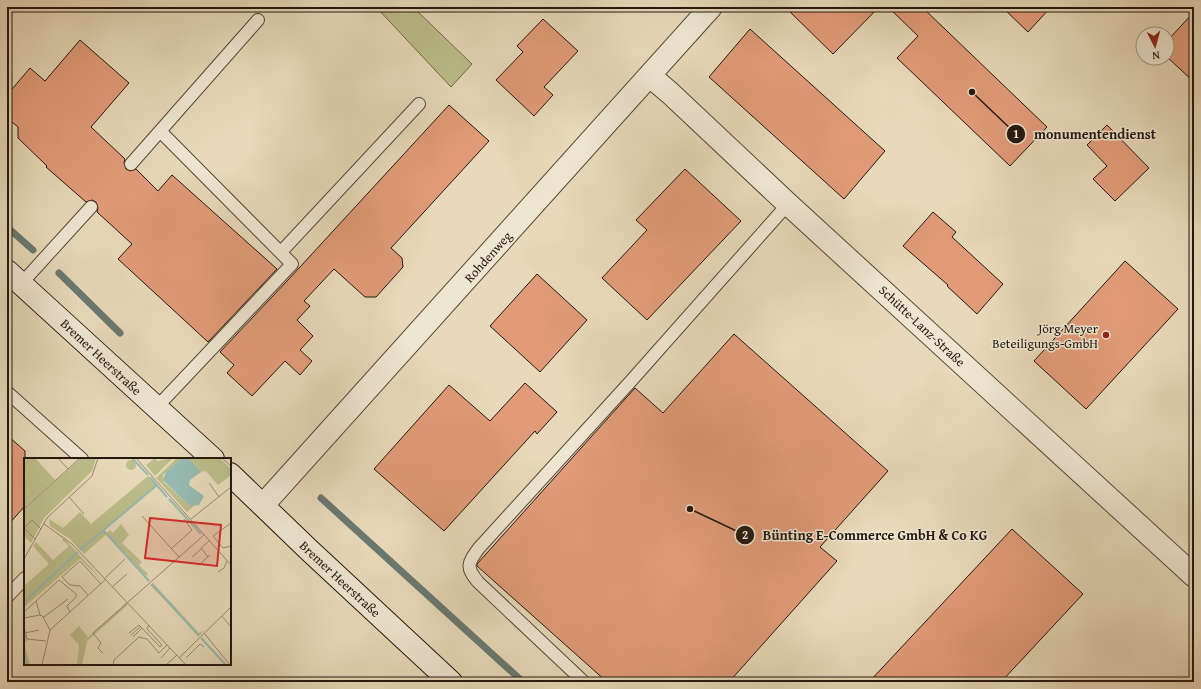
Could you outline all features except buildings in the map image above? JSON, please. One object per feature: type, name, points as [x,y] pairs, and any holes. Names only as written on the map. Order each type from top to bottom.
[{"type":"street","name":"Rohdenweg","points":[[263,505],[711,7]]},
{"type":"street","name":"Schütte-Lanz-Straße","points":[[650,76],[1194,576]]},
{"type":"street","name":"Bremer Heerstraße","points":[[14,278],[212,458]]},
{"type":"street","name":"Bremer Heerstraße","points":[[231,475],[451,682]]},
{"type":"lane","points":[[131,164],[258,20]]},
{"type":"lane","points":[[281,252],[419,104]]},
{"type":"lane","points":[[156,408],[292,264],[160,131]]},
{"type":"lane","points":[[584,682],[478,582],[470,572],[470,560],[479,548],[631,381],[788,204]]},
{"type":"lane","points":[[14,278],[91,207]]},
{"type":"lane","points":[[7,392],[81,458]]},
{"type":"lane","points":[[7,597],[24,579]]},
{"type":"green space","points":[[376,7],[413,7],[472,64],[451,87]]},
{"type":"waterway","points":[[7,227],[33,250]]},
{"type":"waterway","points":[[59,273],[120,333]]},
{"type":"waterway","points":[[321,498],[523,682]]},
{"type":"place","name":"monumentendienst","points":[[972,92]]},
{"type":"place","name":"Jörg Meyer Beteiligungs-GmbH","points":[[1106,335]]},
{"type":"place","name":"Bünting E-Commerce GmbH & Co KG","points":[[690,509]]}]
